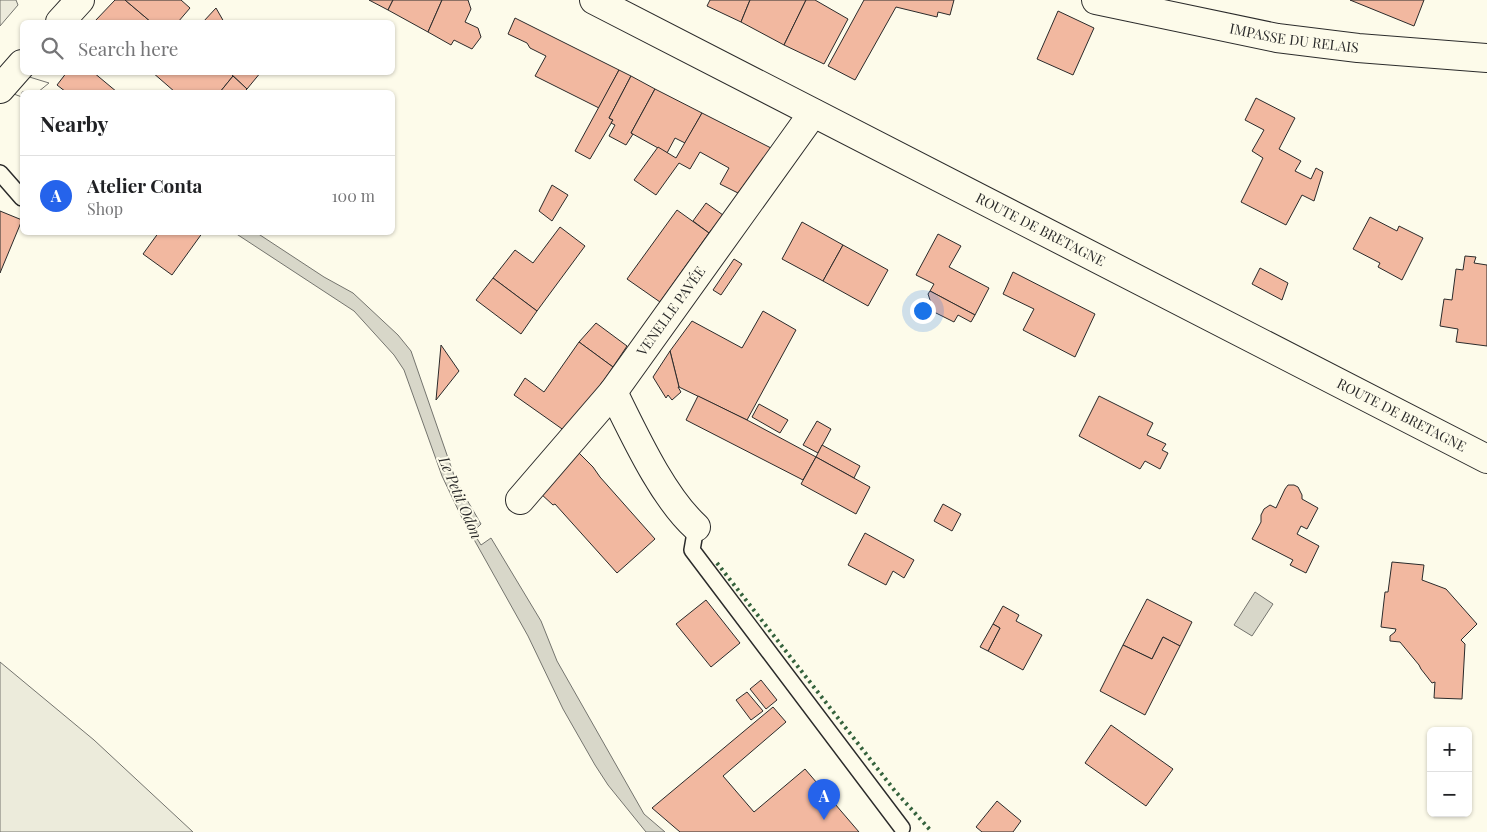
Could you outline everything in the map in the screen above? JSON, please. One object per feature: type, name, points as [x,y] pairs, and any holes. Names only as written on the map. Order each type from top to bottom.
[{"type":"street","points":[[62,20],[80,0]]},
{"type":"street","name":"ROUTE DE BRETAGNE","points":[[594,0],[1487,460]]},
{"type":"street","name":"IMPASSE DU RELAIS","points":[[1103,0],[1277,38],[1358,48],[1487,58]]},
{"type":"street","name":"VENELLE PAVÉE","points":[[520,500],[613,392],[813,113]]},
{"type":"street","points":[[613,392],[658,477],[686,518],[696,527]]},
{"type":"lane","points":[[0,173],[20,196]]},
{"type":"lane","points":[[696,527],[692,550],[902,828]]},
{"type":"shaded area","points":[[0,0],[16,0],[18,5],[0,26]]},
{"type":"shaded area","points":[[0,662],[94,740],[193,832],[0,832]]},
{"type":"water","name":"Le Petit Odon","points":[[238,235],[260,235],[324,277],[353,293],[398,335],[411,351],[456,481],[481,524],[473,532],[481,545],[491,538],[541,621],[557,661],[644,814],[665,832],[646,832],[608,785],[595,765],[563,709],[528,636],[462,518],[442,476],[404,370],[394,355],[354,311]]},
{"type":"water","points":[[1255,592],[1273,604],[1252,636],[1234,625]]},
{"type":"pier","points":[[0,68],[49,83],[40,90],[20,90],[20,96],[0,89]]},
{"type":"building","points":[[115,0],[125,0],[149,20],[96,20]]},
{"type":"building","points":[[125,0],[181,0],[190,8],[180,20],[149,20]]},
{"type":"building","points":[[369,0],[393,0],[388,10]]},
{"type":"building","points":[[393,0],[442,0],[428,32],[388,10]]},
{"type":"building","points":[[442,0],[468,0],[471,9],[465,22],[478,28],[481,37],[472,49],[454,40],[451,45],[428,32]]},
{"type":"building","points":[[710,0],[750,0],[741,22],[707,6]]},
{"type":"building","points":[[750,0],[806,0],[784,45],[741,22]]},
{"type":"building","points":[[806,0],[815,0],[848,19],[824,64],[784,45]]},
{"type":"building","points":[[864,0],[954,0],[950,15],[938,12],[937,17],[896,7],[855,80],[828,66]]},
{"type":"building","points":[[1350,0],[1424,0],[1414,26]]},
{"type":"building","points":[[216,8],[223,20],[205,20]]},
{"type":"building","points":[[1058,11],[1094,28],[1073,75],[1037,59]]},
{"type":"building","points":[[515,18],[619,70],[599,108],[535,76],[546,56],[530,48],[527,43],[508,34]]},
{"type":"building","points":[[619,70],[631,76],[609,118],[613,120],[590,159],[575,151]]},
{"type":"building","points":[[65,75],[97,75],[115,90],[63,90],[57,85]]},
{"type":"building","points":[[155,75],[233,76],[222,90],[173,90]]},
{"type":"building","points":[[232,75],[259,75],[247,89]]},
{"type":"building","points":[[233,76],[247,89],[246,90],[222,90]]},
{"type":"building","points":[[631,76],[655,89],[626,145],[609,136],[615,125],[611,123],[613,120],[609,118]]},
{"type":"building","points":[[655,89],[702,113],[685,143],[675,138],[667,153],[631,133]]},
{"type":"building","points":[[1256,98],[1295,118],[1279,149],[1301,161],[1295,171],[1311,179],[1316,168],[1323,172],[1314,201],[1302,195],[1286,225],[1241,202],[1263,158],[1252,151],[1264,130],[1245,120]]},
{"type":"building","points":[[702,113],[771,148],[738,193],[720,184],[729,168],[700,152],[690,169],[679,163],[656,195],[634,180],[658,147],[676,158]]},
{"type":"building","points":[[552,185],[568,195],[552,221],[539,211]]},
{"type":"building","points":[[706,203],[723,215],[709,233],[693,221]]},
{"type":"building","points":[[677,210],[709,233],[660,302],[627,279]]},
{"type":"building","points":[[0,211],[20,219],[20,225],[0,273]]},
{"type":"building","points":[[1370,217],[1397,231],[1399,226],[1423,238],[1402,280],[1378,267],[1380,263],[1353,249]]},
{"type":"building","points":[[802,222],[843,245],[823,281],[782,259]]},
{"type":"building","points":[[560,227],[585,246],[537,311],[493,278],[515,250],[533,263]]},
{"type":"building","points":[[938,234],[961,246],[949,267],[989,288],[975,315],[930,291],[934,284],[916,275]]},
{"type":"building","points":[[157,235],[201,235],[172,275],[143,254]]},
{"type":"building","points":[[843,245],[888,270],[868,306],[823,281]]},
{"type":"building","points":[[1465,256],[1476,257],[1474,263],[1487,265],[1487,346],[1456,342],[1458,329],[1440,326],[1444,299],[1452,300],[1456,269],[1463,270]]},
{"type":"building","points":[[734,259],[742,264],[721,295],[713,290]]},
{"type":"building","points":[[1260,268],[1288,283],[1282,300],[1252,284]]},
{"type":"building","points":[[1013,272],[1095,314],[1075,357],[1023,330],[1034,309],[1003,294]]},
{"type":"building","points":[[493,278],[537,311],[521,334],[476,300]]},
{"type":"building","points":[[930,291],[975,315],[971,322],[958,315],[954,322],[934,312],[928,294]]},
{"type":"building","points":[[763,311],[796,330],[747,420],[679,387],[670,351],[692,321],[742,348]]},
{"type":"building","points":[[596,323],[627,346],[613,367],[579,342]]},
{"type":"building","points":[[579,342],[613,367],[590,401],[565,431],[514,395],[525,378],[544,392]]},
{"type":"building","points":[[441,345],[459,371],[436,400]]},
{"type":"building","points":[[670,351],[678,387],[681,392],[672,400],[668,395],[666,398],[653,377]]},
{"type":"building","points":[[698,396],[816,457],[803,480],[686,420]]},
{"type":"building","points":[[1099,396],[1153,423],[1147,435],[1166,444],[1162,450],[1168,453],[1160,469],[1145,461],[1140,469],[1079,436]]},
{"type":"building","points":[[759,404],[788,420],[780,433],[752,417]]},
{"type":"building","points":[[817,421],[831,429],[818,453],[803,445]]},
{"type":"building","points":[[822,445],[860,466],[854,478],[816,457]]},
{"type":"building","points":[[578,452],[655,539],[617,573],[555,504],[553,505],[540,493]]},
{"type":"building","points":[[816,457],[870,487],[856,514],[801,484]]},
{"type":"building","points":[[1288,485],[1298,487],[1302,499],[1318,508],[1307,529],[1301,526],[1297,534],[1319,546],[1306,573],[1290,565],[1293,560],[1252,539],[1261,522],[1261,515],[1264,509],[1270,505],[1276,508]]},
{"type":"building","points":[[943,504],[961,514],[952,531],[934,521]]},
{"type":"building","points":[[865,533],[914,560],[904,578],[893,571],[886,585],[848,565]]},
{"type":"building","points":[[1392,562],[1424,565],[1422,580],[1446,589],[1477,624],[1461,640],[1465,644],[1462,699],[1434,698],[1435,682],[1432,683],[1400,642],[1390,641],[1390,636],[1396,629],[1381,627],[1385,592],[1388,592]]},
{"type":"building","points":[[1147,599],[1192,622],[1180,646],[1163,637],[1152,659],[1123,645]]},
{"type":"building","points":[[706,600],[740,643],[711,667],[676,624]]},
{"type":"building","points":[[1003,606],[1019,615],[1016,621],[1042,635],[1023,670],[988,651],[1000,628],[993,624]]},
{"type":"building","points":[[993,624],[1000,628],[988,651],[980,647]]},
{"type":"building","points":[[1163,637],[1180,646],[1145,715],[1100,691],[1123,645],[1152,659]]},
{"type":"building","points":[[761,680],[777,700],[766,709],[750,689]]},
{"type":"building","points":[[747,692],[763,711],[751,720],[736,700]]},
{"type":"building","points":[[773,707],[786,722],[723,776],[754,812],[805,769],[859,832],[680,832],[652,808]]},
{"type":"building","points":[[1111,725],[1173,769],[1146,806],[1085,763]]},
{"type":"building","points":[[997,801],[1021,821],[1013,832],[982,832],[976,827]]},
{"type":"hedge","points":[[717,563],[895,791],[932,832]]},
{"type":"place","name":"Atelier Conta","points":[[824,820]]}]
